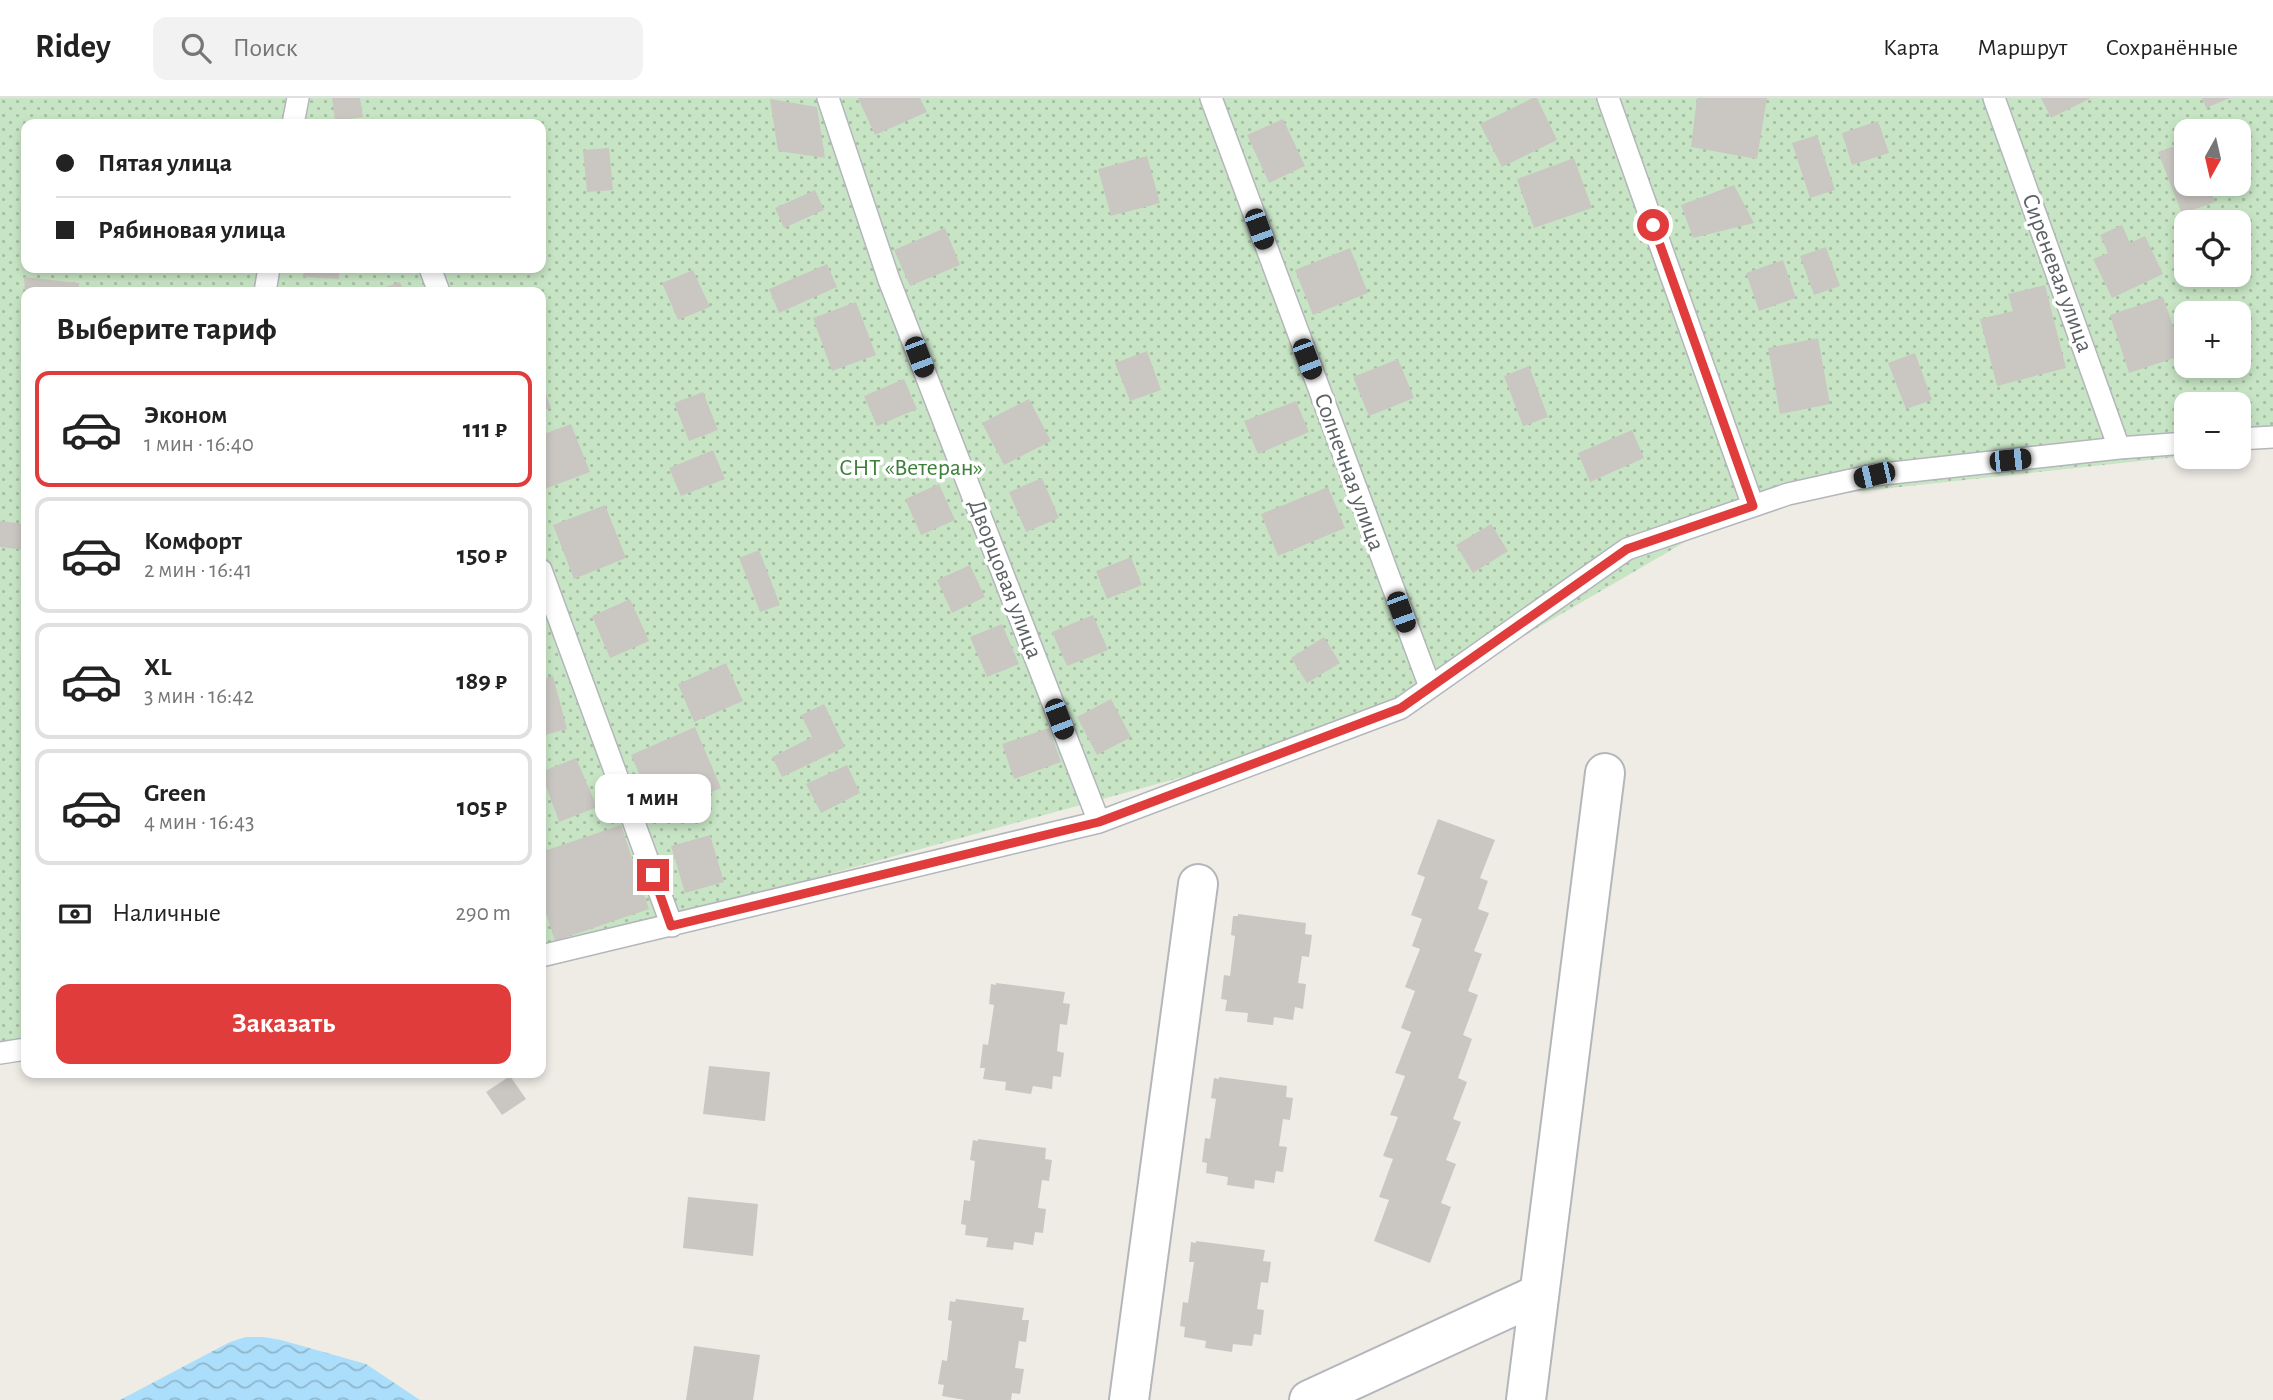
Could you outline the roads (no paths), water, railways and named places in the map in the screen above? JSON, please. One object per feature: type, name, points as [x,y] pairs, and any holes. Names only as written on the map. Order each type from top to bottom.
[{"type":"street","points":[[1526,1400],[1605,773]]},
{"type":"street","points":[[1129,1400],[1198,884]]},
{"type":"street","points":[[1309,1400],[1539,1294]]},
{"type":"lane","points":[[294,119],[298,98]]},
{"type":"lane","name":"Дворцовая улица","points":[[828,98],[889,280],[1099,822]]},
{"type":"lane","name":"Солнечная улица","points":[[1211,98],[1430,687]]},
{"type":"lane","points":[[1608,98],[1753,506]]},
{"type":"lane","name":"Сиреневая улица","points":[[1994,98],[2119,448]]},
{"type":"lane","points":[[2251,438],[2273,437]]},
{"type":"lane","points":[[546,955],[1099,822],[1401,708],[1627,549],[1788,494],[1874,475],[2174,444]]},
{"type":"lane","points":[[546,584],[671,926]]},
{"type":"lane","points":[[0,1053],[21,1050]]},
{"type":"water","points":[[246,1337],[281,1340],[366,1364],[420,1400],[120,1400],[230,1342]]},
{"type":"park label","name":"СНТ «Ветеран»","points":[[911,468]]}]
